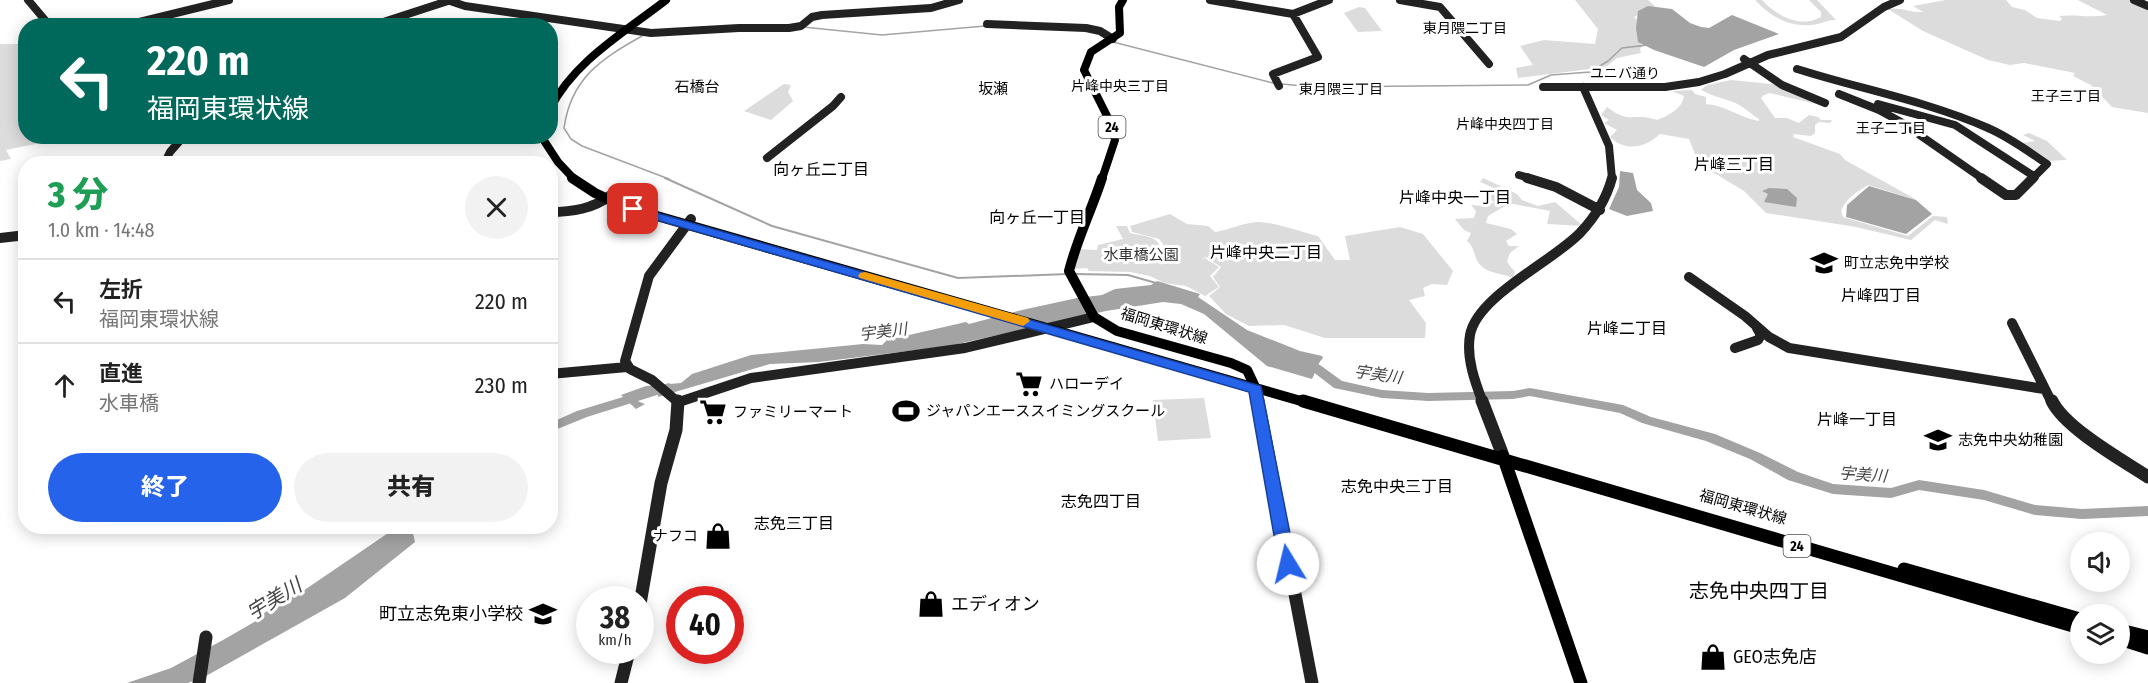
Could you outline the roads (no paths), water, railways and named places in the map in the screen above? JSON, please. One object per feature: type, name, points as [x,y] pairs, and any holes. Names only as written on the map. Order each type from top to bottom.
[{"type":"main road","points":[[558,85],[577,64],[631,30],[660,0]]},
{"type":"main road","points":[[558,93],[575,72],[631,30],[666,0]]},
{"type":"main road","points":[[1113,39],[1120,33],[1121,27],[1117,11],[1123,0]]},
{"type":"main road","name":"24","points":[[1093,316],[1071,275],[1073,254],[1090,215],[1115,140],[1112,126],[1084,70],[1090,52],[1113,39]]},
{"type":"main road","name":"24","points":[[553,144],[561,159],[579,178],[622,206],[689,222],[1014,313],[1055,327]]},
{"type":"main road","name":"24","points":[[558,165],[574,182],[589,192],[608,197]]},
{"type":"main road","name":"24","points":[[689,222],[1001,315],[1055,327]]},
{"type":"main road","name":"福岡東環状線","points":[[1093,316],[1117,331],[1231,363],[1247,370],[1254,385]]},
{"type":"main road","name":"福岡東環状線","points":[[1055,327],[2070,616]]},
{"type":"main road","points":[[1503,456],[1581,683]]},
{"type":"main road","name":"福岡東環状線","points":[[1503,456],[2070,625]]},
{"type":"main road","points":[[2130,632],[2148,637]]},
{"type":"main road","points":[[2130,642],[2148,648]]},
{"type":"street","points":[[28,0],[43,18]]},
{"type":"street","points":[[156,18],[229,0]]},
{"type":"street","points":[[558,19],[631,30],[667,32],[789,28],[801,26],[813,17],[822,15],[931,8],[959,0]]},
{"type":"street","points":[[1210,0],[1293,15],[1329,0]]},
{"type":"street","points":[[1400,0],[1440,7],[1489,64]]},
{"type":"street","name":"ユニバ通り","points":[[1543,87],[1682,85],[1716,77],[1746,60],[1841,37],[1883,4],[1900,0]]},
{"type":"street","points":[[2134,0],[2148,6]]},
{"type":"street","points":[[396,18],[448,1],[465,6],[548,18]]},
{"type":"street","points":[[1279,86],[1274,74],[1318,57],[1293,15]]},
{"type":"street","points":[[987,24],[1086,28],[1100,31],[1113,39]]},
{"type":"street","points":[[1746,60],[1782,86],[1825,103]]},
{"type":"street","points":[[1797,69],[1831,81],[1922,103],[1980,123],[2025,146],[2047,164],[2016,195],[2006,195],[1901,122],[1839,94]]},
{"type":"street","points":[[1503,456],[1475,376],[1468,345],[1471,327],[1478,315],[1494,298],[1575,239],[1600,210],[1611,182],[1611,155],[1583,87]]},
{"type":"street","points":[[767,158],[833,106],[841,97]]},
{"type":"street","points":[[1865,104],[1877,104],[1955,125],[2035,177]]},
{"type":"street","points":[[168,156],[177,144]]},
{"type":"street","points":[[1519,175],[1556,187],[1600,210]]},
{"type":"street","points":[[558,211],[579,209],[608,197]]},
{"type":"street","points":[[627,366],[625,361],[649,277],[689,222]]},
{"type":"street","points":[[0,238],[18,236]]},
{"type":"street","points":[[1689,277],[1745,316],[1757,328],[1789,348]]},
{"type":"street","points":[[678,400],[751,378],[934,353],[1055,327],[1093,316]]},
{"type":"street","points":[[2012,323],[2055,408],[2066,419],[2148,477]]},
{"type":"street","points":[[1735,348],[1758,340],[1761,335],[1757,328]]},
{"type":"street","points":[[1750,341],[2044,389]]},
{"type":"street","points":[[558,373],[627,366],[655,381],[678,400]]},
{"type":"street","points":[[1254,385],[1290,581],[1312,683]]},
{"type":"street","points":[[643,586],[662,483],[676,430],[678,400]]},
{"type":"street","points":[[199,680],[206,637]]},
{"type":"street","points":[[621,683],[626,664]]},
{"type":"waterway","points":[[803,27],[882,35],[985,26]]},
{"type":"waterway","points":[[642,36],[614,53],[590,72],[573,96],[564,128],[571,139],[582,146],[669,179]]},
{"type":"waterway","points":[[1113,42],[1273,83]]},
{"type":"waterway","points":[[1282,84],[1313,87],[1528,85],[1551,75],[1590,72],[1608,61],[1622,48],[1648,45]]},
{"type":"waterway","points":[[665,178],[772,226],[958,278],[1068,274]]},
{"type":"waterway","points":[[1074,274],[1128,275],[1156,283]]},
{"type":"waterway","name":"宇美川","points":[[1303,363],[1316,368],[1338,385],[1382,394],[1428,397],[1513,395],[1530,392],[1623,409],[1647,420],[1710,437],[1755,456],[1793,476],[1833,489],[1891,493],[1919,485],[1984,495],[2035,510],[2082,514],[2148,511]]},
{"type":"waterway","name":"宇美川","points":[[558,424],[582,414],[669,387]]},
{"type":"waterway","name":"宇美川","points":[[394,541],[402,534]]},
{"type":"place","name":"町立志免中学校","points":[[1824,263]]},
{"type":"place","name":"ハローデイ","points":[[1029,384]]},
{"type":"place","name":"ジャパンエーススイミングスクール","points":[[906,411]]},
{"type":"place","name":"ファミリーマート","points":[[713,412]]},
{"type":"place","name":"志免中央幼稚園","points":[[1938,440]]},
{"type":"place","name":"ナフコ","points":[[718,536]]},
{"type":"place","name":"エディオン","points":[[931,604]]},
{"type":"place","name":"町立志免東小学校","points":[[543,614]]},
{"type":"place","name":"GEO志免店","points":[[1713,657]]},
{"type":"district","name":"東月隈二丁目","points":[[1465,28]]},
{"type":"district","name":"片峰中央三丁目","points":[[1120,86]]},
{"type":"district","name":"石橋台","points":[[697,87]]},
{"type":"district","name":"坂瀬","points":[[993,89]]},
{"type":"district","name":"東月隈三丁目","points":[[1341,89]]},
{"type":"district","name":"王子三丁目","points":[[2066,96]]},
{"type":"district","name":"片峰中央四丁目","points":[[1505,124]]},
{"type":"district","name":"王子二丁目","points":[[1891,128]]},
{"type":"district","name":"片峰三丁目","points":[[1734,164]]},
{"type":"district","name":"向ヶ丘二丁目","points":[[821,169]]},
{"type":"district","name":"片峰中央一丁目","points":[[1455,197]]},
{"type":"district","name":"向ヶ丘一丁目","points":[[1037,217]]},
{"type":"district","name":"片峰中央二丁目","points":[[1266,252]]},
{"type":"district","name":"片峰四丁目","points":[[1881,295]]},
{"type":"district","name":"片峰二丁目","points":[[1627,328]]},
{"type":"district","name":"片峰一丁目","points":[[1857,419]]},
{"type":"district","name":"志免中央三丁目","points":[[1397,486]]},
{"type":"district","name":"志免四丁目","points":[[1101,501]]},
{"type":"district","name":"志免三丁目","points":[[794,523]]},
{"type":"district","name":"志免中央四丁目","points":[[1759,591]]},
{"type":"park label","name":"水車橋公園","points":[[1141,255]]}]
